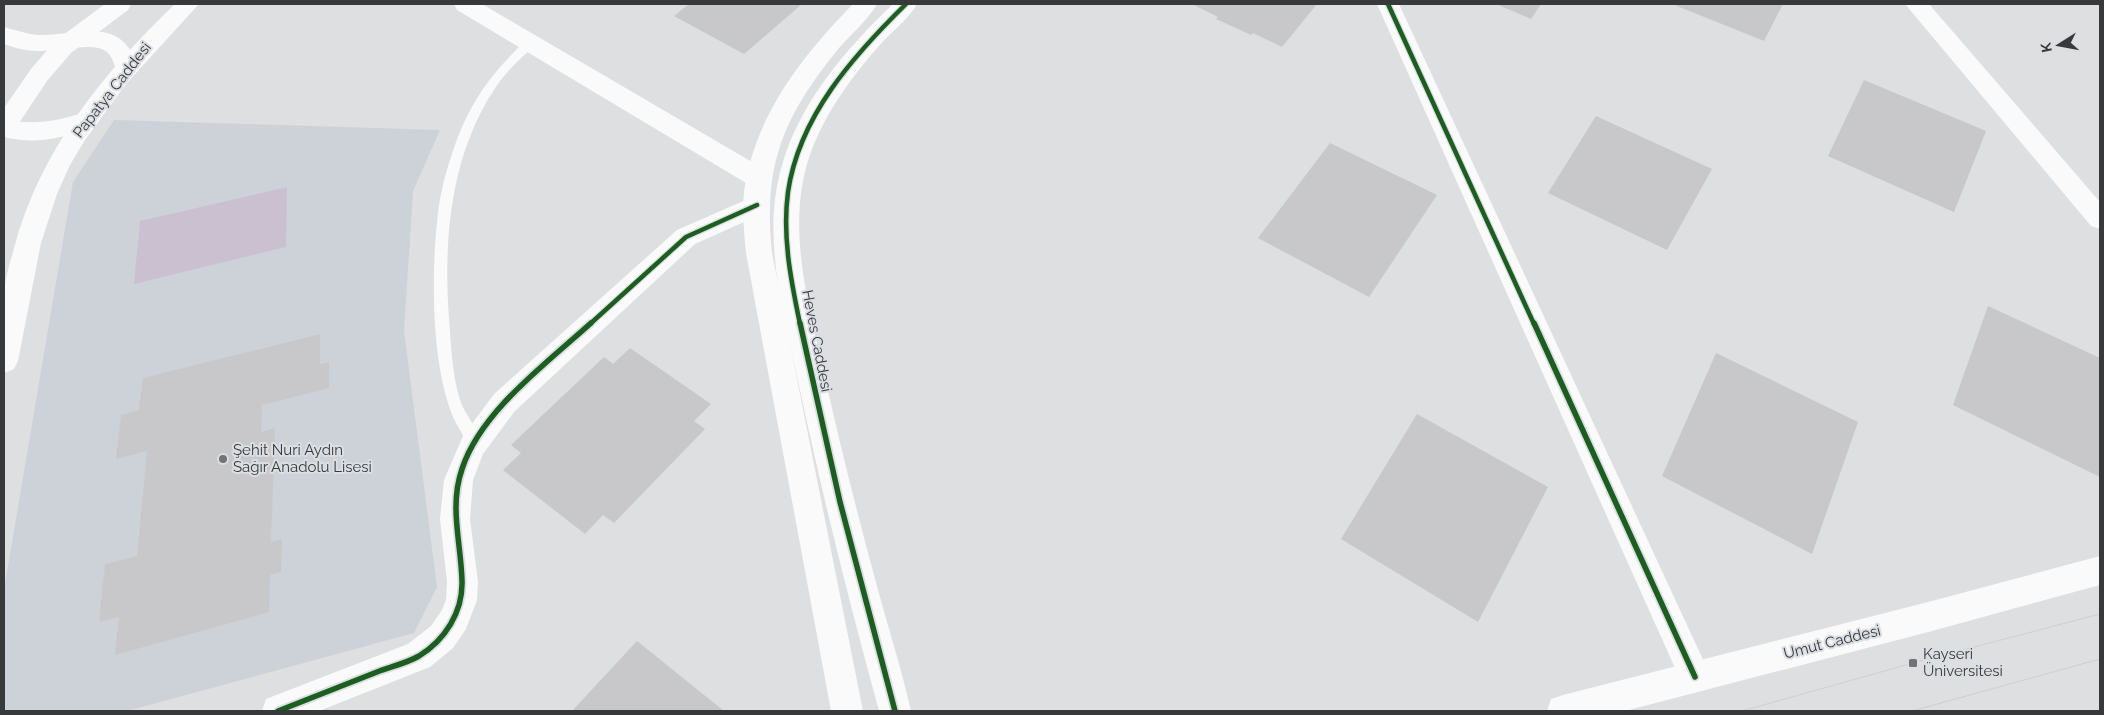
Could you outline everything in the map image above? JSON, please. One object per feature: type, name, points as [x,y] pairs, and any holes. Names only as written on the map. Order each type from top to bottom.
[{"type":"street","points":[[85,120],[56,130],[41,132],[14,131],[4,127],[39,75],[63,48],[120,4]]},
{"type":"street","name":"Papatya Caddesi","points":[[4,361],[33,226],[57,167],[85,120],[126,67],[188,4]]},
{"type":"street","points":[[465,4],[530,42],[758,192]]},
{"type":"street","points":[[847,711],[759,254],[756,222],[758,192],[771,138],[794,92],[832,41],[866,4]]},
{"type":"street","name":"Heves Caddesi","points":[[895,711],[857,576],[826,445],[793,281],[786,230],[787,200],[793,170],[802,142],[814,116],[857,55],[906,4]]},
{"type":"street","points":[[1388,4],[1695,677]]},
{"type":"street","points":[[1916,4],[2100,219]]},
{"type":"street","points":[[4,35],[23,42],[39,43],[94,39],[112,44],[120,50],[125,58],[126,67]]},
{"type":"street","points":[[278,711],[419,656],[435,645],[447,632],[457,616],[463,600],[464,583],[457,539],[456,495],[464,460],[488,421],[504,404],[686,237],[758,192]]},
{"type":"street","name":"Umut Caddesi","points":[[1563,711],[2100,570]]},
{"type":"lane","points":[[475,440],[463,426],[450,389],[442,323],[441,277],[444,226],[450,178],[461,146],[475,115],[497,77],[530,42]]},
{"type":"shaded area","name":"Şehit Nuri Aydın Sağır Anadolu Lisesi","points":[[114,120],[440,130],[413,191],[404,331],[437,587],[414,633],[127,711],[4,711],[4,590],[73,182]]},
{"type":"shaded area","points":[[287,187],[286,247],[134,284],[140,221]]},
{"type":"building","points":[[689,4],[802,4],[744,54],[674,16]]},
{"type":"building","points":[[1192,4],[1317,4],[1282,47],[1253,33],[1251,35],[1216,19],[1218,17]]},
{"type":"building","points":[[1496,4],[1541,4],[1531,19]]},
{"type":"building","points":[[1672,4],[1783,4],[1764,41]]},
{"type":"building","points":[[1864,80],[1986,131],[1954,212],[1828,156]]},
{"type":"building","points":[[1596,116],[1712,169],[1667,250],[1548,193]]},
{"type":"building","points":[[1330,143],[1437,195],[1369,297],[1258,238]]},
{"type":"building","points":[[1988,306],[2100,358],[2100,477],[1953,405]]},
{"type":"building","points":[[320,334],[320,364],[329,362],[329,388],[262,405],[261,432],[275,428],[271,542],[282,539],[281,572],[270,575],[269,612],[115,655],[119,617],[99,622],[105,564],[137,556],[147,451],[116,459],[121,415],[139,410],[143,378]]},
{"type":"building","points":[[630,348],[711,404],[694,421],[705,429],[614,523],[603,515],[585,534],[503,470],[521,453],[511,445],[604,357],[613,364]]},
{"type":"building","points":[[1716,353],[1858,422],[1812,554],[1662,476]]},
{"type":"building","points":[[1417,414],[1548,487],[1478,622],[1341,539]]},
{"type":"building","points":[[637,641],[724,711],[572,711]]},
{"type":"tram line","points":[[1742,711],[1913,663],[2100,614]]},
{"type":"tram line","points":[[1912,711],[2100,659]]},
{"type":"cycle path","points":[[895,711],[850,544],[820,417],[790,272],[786,218],[788,192],[793,168],[801,144],[824,100],[854,59],[906,4]]},
{"type":"cycle path","points":[[1388,4],[1695,677]]},
{"type":"cycle path","points":[[278,711],[419,656],[442,637],[455,618],[461,600],[462,582],[455,519],[456,493],[467,456],[487,423],[504,403],[686,237],[757,205]]},
{"type":"place","name":"Şehit Nuri Aydın Sağır Anadolu Lisesi","points":[[223,459]]},
{"type":"place","name":"Kayseri Üniversitesi","points":[[1913,663]]}]
